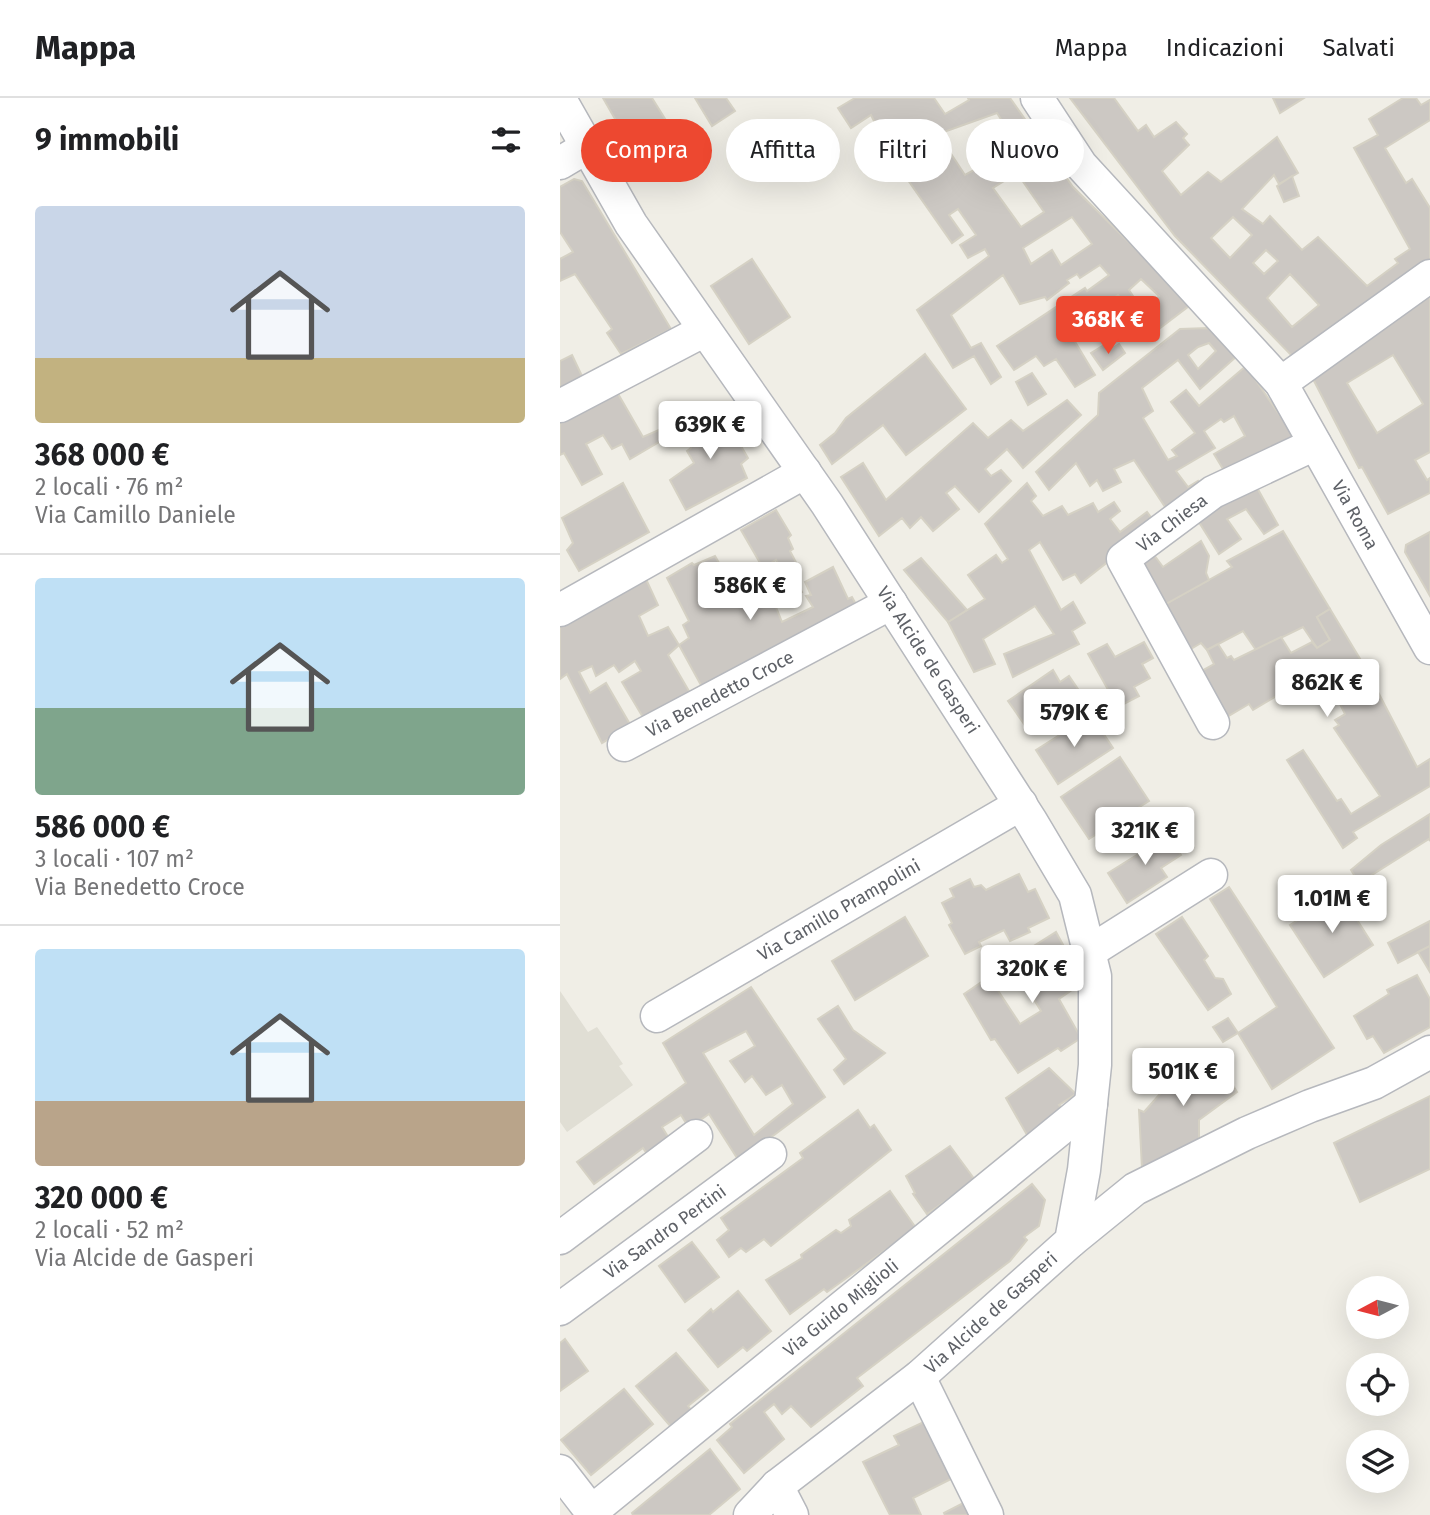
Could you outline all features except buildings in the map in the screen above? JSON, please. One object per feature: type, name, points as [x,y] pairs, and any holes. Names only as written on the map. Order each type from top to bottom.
[{"type":"street","name":"Via Roma","points":[[1037,98],[1081,165],[1281,383],[1430,648]]},
{"type":"street","name":"Via Alcide de Gasperi","points":[[560,99],[581,136]]},
{"type":"street","points":[[560,163],[581,151]]},
{"type":"street","name":"Via Alcide de Gasperi","points":[[607,182],[631,223],[805,472],[1021,804],[1074,895],[1095,975],[1096,1065],[1084,1170],[1071,1241],[919,1377],[777,1486],[750,1515]]},
{"type":"street","points":[[1281,383],[1430,276]]},
{"type":"street","points":[[560,406],[705,330]]},
{"type":"street","name":"Via Chiesa","points":[[1213,723],[1123,559],[1213,492],[1315,444]]},
{"type":"street","points":[[560,610],[805,472]]},
{"type":"street","name":"Via Benedetto Croce","points":[[624,745],[891,603]]},
{"type":"street","name":"Via Camillo Prampolini","points":[[657,1016],[1021,804]]},
{"type":"street","points":[[1089,953],[1211,875]]},
{"type":"street","points":[[1071,1241],[1135,1189],[1247,1133],[1374,1083],[1430,1052]]},
{"type":"street","name":"Via Guido Miglioli","points":[[592,1513],[1091,1104]]},
{"type":"street","points":[[560,1238],[696,1136]]},
{"type":"street","name":"Via Sandro Pertini","points":[[560,1309],[770,1154]]},
{"type":"street","points":[[919,1377],[987,1515]]},
{"type":"street","points":[[560,1471],[592,1513]]},
{"type":"street","points":[[777,1486],[792,1515]]},
{"type":"shaded area","points":[[560,991],[588,1032],[597,1027],[623,1064],[619,1066],[633,1085],[567,1132],[560,1122]]}]
